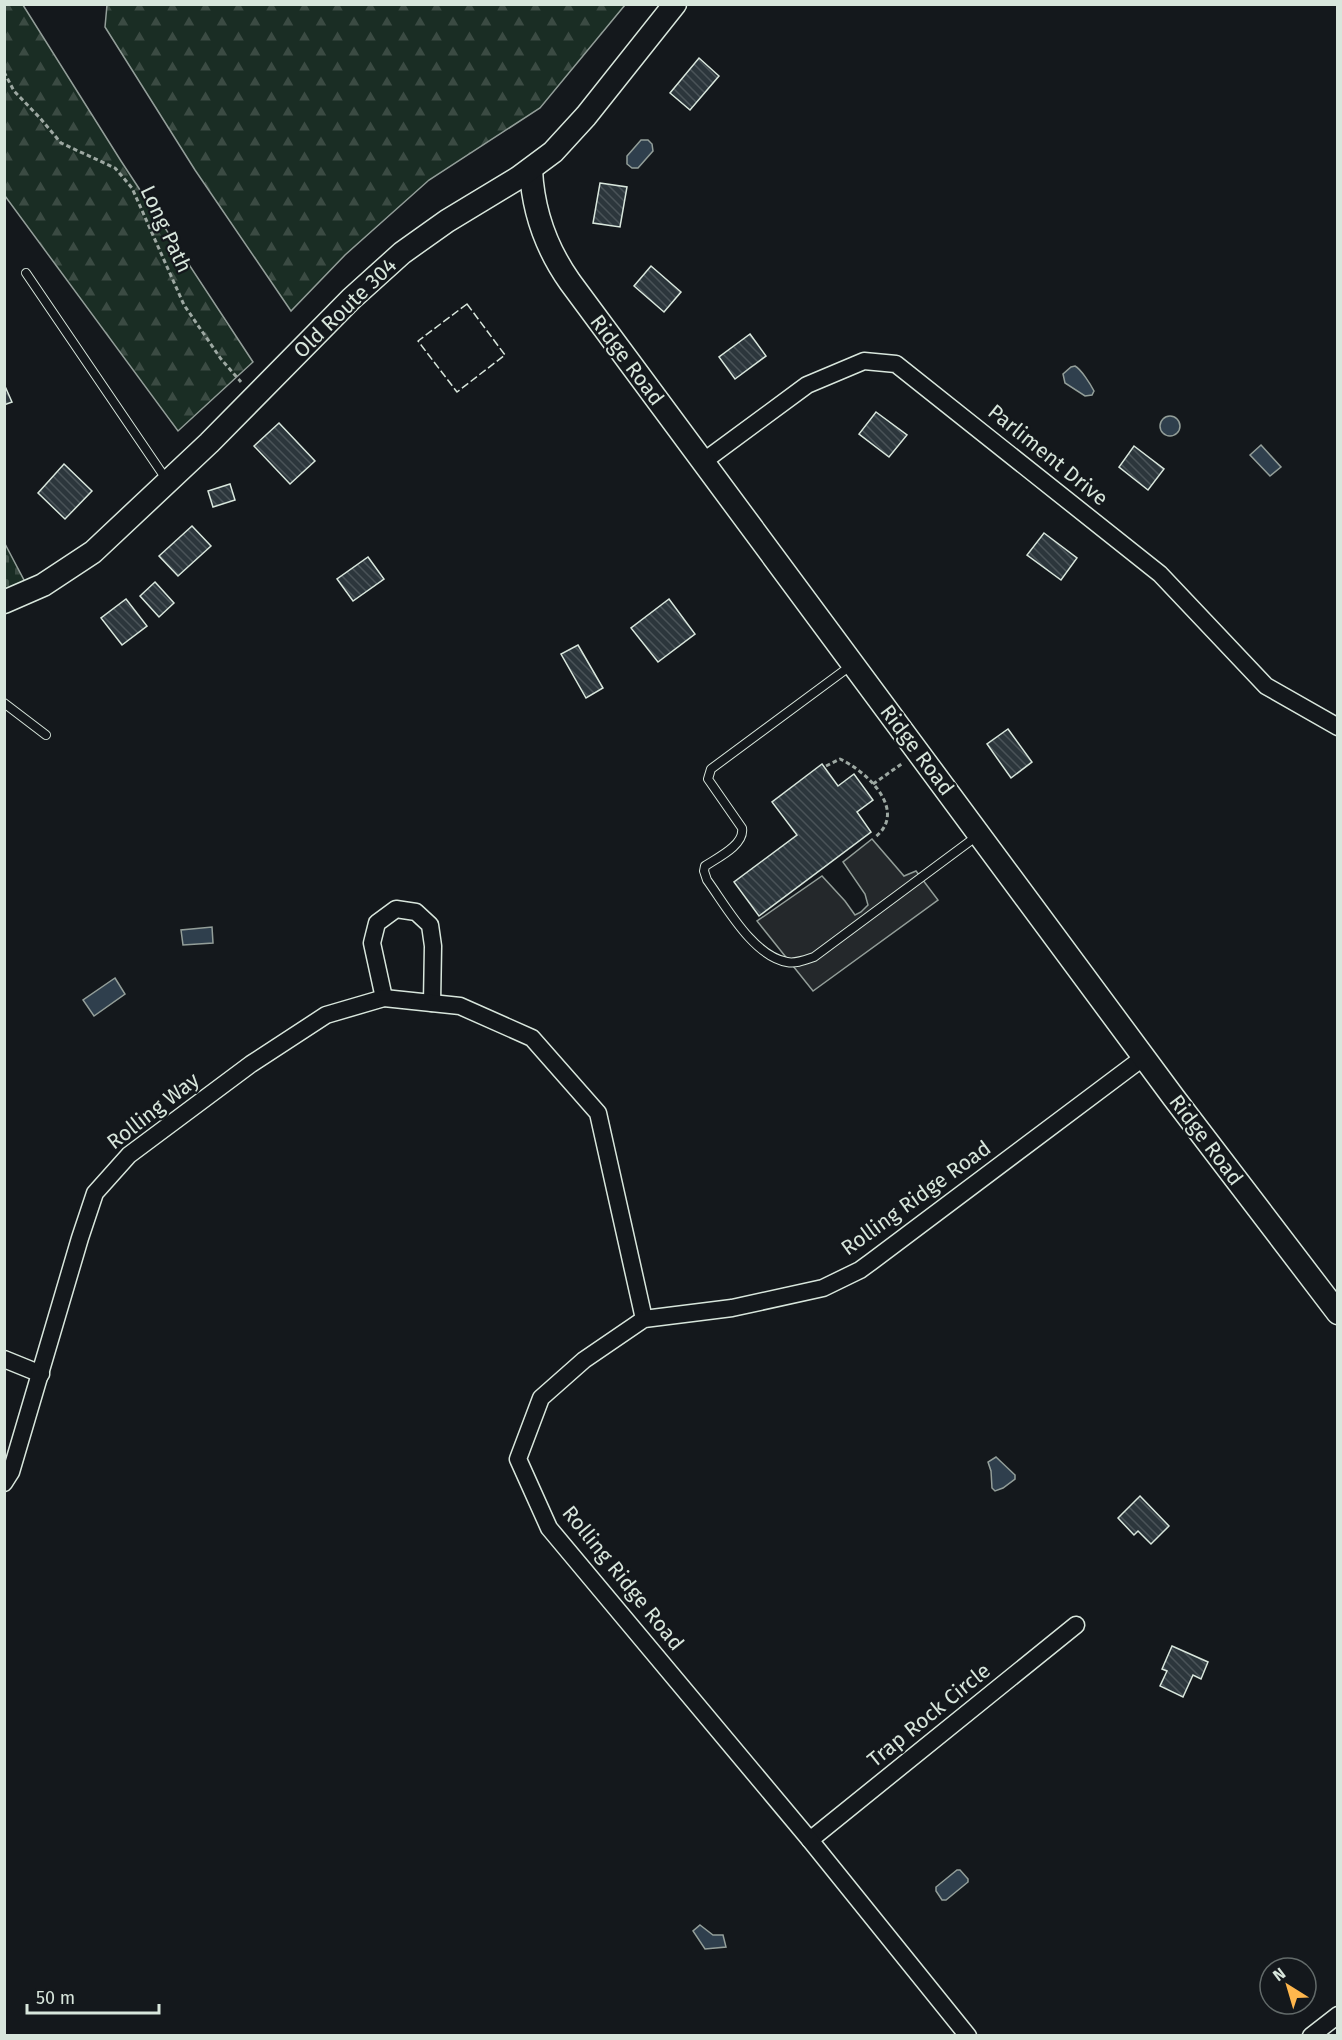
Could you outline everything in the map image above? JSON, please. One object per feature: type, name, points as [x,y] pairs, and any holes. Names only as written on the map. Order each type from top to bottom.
[{"type":"street","name":"Old Route 304","points":[[4,602],[43,585],[93,552],[168,482],[357,293],[402,253],[447,221],[531,170],[554,152],[675,4]]},
{"type":"street","name":"Ridge Road","points":[[531,170],[534,204],[540,225],[564,273],[1144,1057],[1338,1313]]},
{"type":"street","name":"Parliment Drive","points":[[704,462],[807,385],[864,361],[896,364],[1160,574],[1266,686],[1338,727]]},
{"type":"street","points":[[384,998],[372,943],[377,923],[396,909],[416,912],[430,925],[433,946],[432,1003]]},
{"type":"street","name":"Rolling Way","points":[[4,1483],[11,1472],[95,1193],[129,1155],[250,1064],[326,1015],[384,998],[460,1006],[532,1038],[598,1113],[644,1319]]},
{"type":"street","name":"Rolling Ridge Road","points":[[968,2036],[810,1840],[549,1528],[518,1459],[542,1398],[584,1360],[644,1319],[732,1308],[824,1288],[845,1278],[871,1262],[1144,1057]]},
{"type":"street","points":[[4,1359],[41,1374]]},
{"type":"street","name":"Trap Rock Circle","points":[[810,1840],[1076,1625]]},
{"type":"street","points":[[1311,2036],[1338,2015]]},
{"type":"lane","points":[[26,273],[168,482]]},
{"type":"lane","points":[[854,664],[711,769],[708,774],[708,779],[742,828],[743,833],[738,842],[705,866],[705,876],[750,939],[771,956],[788,962],[804,961],[814,957],[980,834]]},
{"type":"lane","points":[[4,703],[46,735]]},
{"type":"path","name":"Long Path","points":[[4,72],[14,91],[61,142],[115,168],[132,189],[184,305],[221,359],[254,397]]},
{"type":"path","points":[[873,784],[919,752]]},
{"type":"path","points":[[826,766],[840,759],[852,765],[873,784],[888,807],[889,819],[882,832],[874,838]]},
{"type":"green space","points":[[107,4],[625,5],[540,108],[429,180],[345,255],[291,311],[195,170],[105,27]]},
{"type":"green space","points":[[4,5],[23,5],[121,161],[253,362],[178,431],[5,196]]},
{"type":"green space","points":[[4,542],[25,582],[4,591]]},
{"type":"shaded area","points":[[872,839],[904,876],[916,871],[938,900],[813,991],[757,921],[822,876],[855,915],[861,912],[868,905],[865,894],[843,862]]},
{"type":"water","points":[[641,140],[648,140],[652,144],[653,151],[638,168],[632,168],[627,164],[627,156]]},
{"type":"water","points":[[1075,366],[1091,385],[1094,391],[1092,395],[1085,396],[1065,383],[1063,374]]},
{"type":"water","points":[[1170,416],[1177,419],[1180,426],[1177,433],[1170,436],[1163,433],[1160,426],[1163,419]]},
{"type":"water","points":[[1261,445],[1281,467],[1270,476],[1250,455]]},
{"type":"water","points":[[212,927],[213,943],[183,945],[181,930]]},
{"type":"water","points":[[115,978],[125,994],[94,1016],[83,1000]]},
{"type":"water","points":[[996,1457],[1015,1475],[1015,1479],[995,1491],[992,1488],[988,1462]]},
{"type":"water","points":[[960,1870],[968,1882],[946,1900],[942,1900],[936,1887]]},
{"type":"water","points":[[700,1925],[713,1935],[723,1935],[726,1947],[705,1949],[693,1931]]},
{"type":"building","points":[[699,58],[719,76],[690,110],[670,93]]},
{"type":"building","points":[[600,183],[627,187],[620,227],[593,223]]},
{"type":"building","points":[[651,266],[681,292],[664,312],[634,286]]},
{"type":"building","points":[[750,334],[766,356],[735,379],[719,357]]},
{"type":"building","points":[[4,384],[12,402],[4,405]]},
{"type":"building","points":[[876,412],[907,435],[889,457],[859,434]]},
{"type":"building","points":[[279,423],[315,461],[290,484],[254,446]]},
{"type":"building","points":[[1134,446],[1164,469],[1148,490],[1119,467]]},
{"type":"building","points":[[64,464],[92,491],[65,519],[38,493]]},
{"type":"building","points":[[230,484],[235,500],[213,507],[208,491]]},
{"type":"building","points":[[192,526],[211,546],[178,576],[159,556]]},
{"type":"building","points":[[1044,533],[1077,558],[1061,580],[1027,555]]},
{"type":"building","points":[[368,557],[384,579],[353,601],[337,579]]},
{"type":"building","points":[[155,582],[174,603],[159,617],[140,596]]},
{"type":"building","points":[[126,599],[147,626],[122,645],[101,618]]},
{"type":"building","points":[[669,599],[695,634],[658,662],[631,628]]},
{"type":"building","points":[[578,645],[603,688],[586,698],[561,654]]},
{"type":"building","points":[[1008,729],[1032,762],[1011,778],[987,744]]},
{"type":"building","points":[[822,764],[838,786],[854,774],[873,800],[857,812],[871,832],[759,916],[734,882],[797,835],[772,802]]},
{"type":"building","points":[[1140,1496],[1169,1526],[1151,1544],[1138,1531],[1134,1535],[1118,1518]]},
{"type":"building","points":[[1172,1646],[1208,1662],[1201,1679],[1193,1675],[1183,1697],[1160,1686],[1167,1671],[1162,1669]]},
{"type":"fence","points":[[467,304],[505,355],[457,392],[418,341],[467,304]]}]
